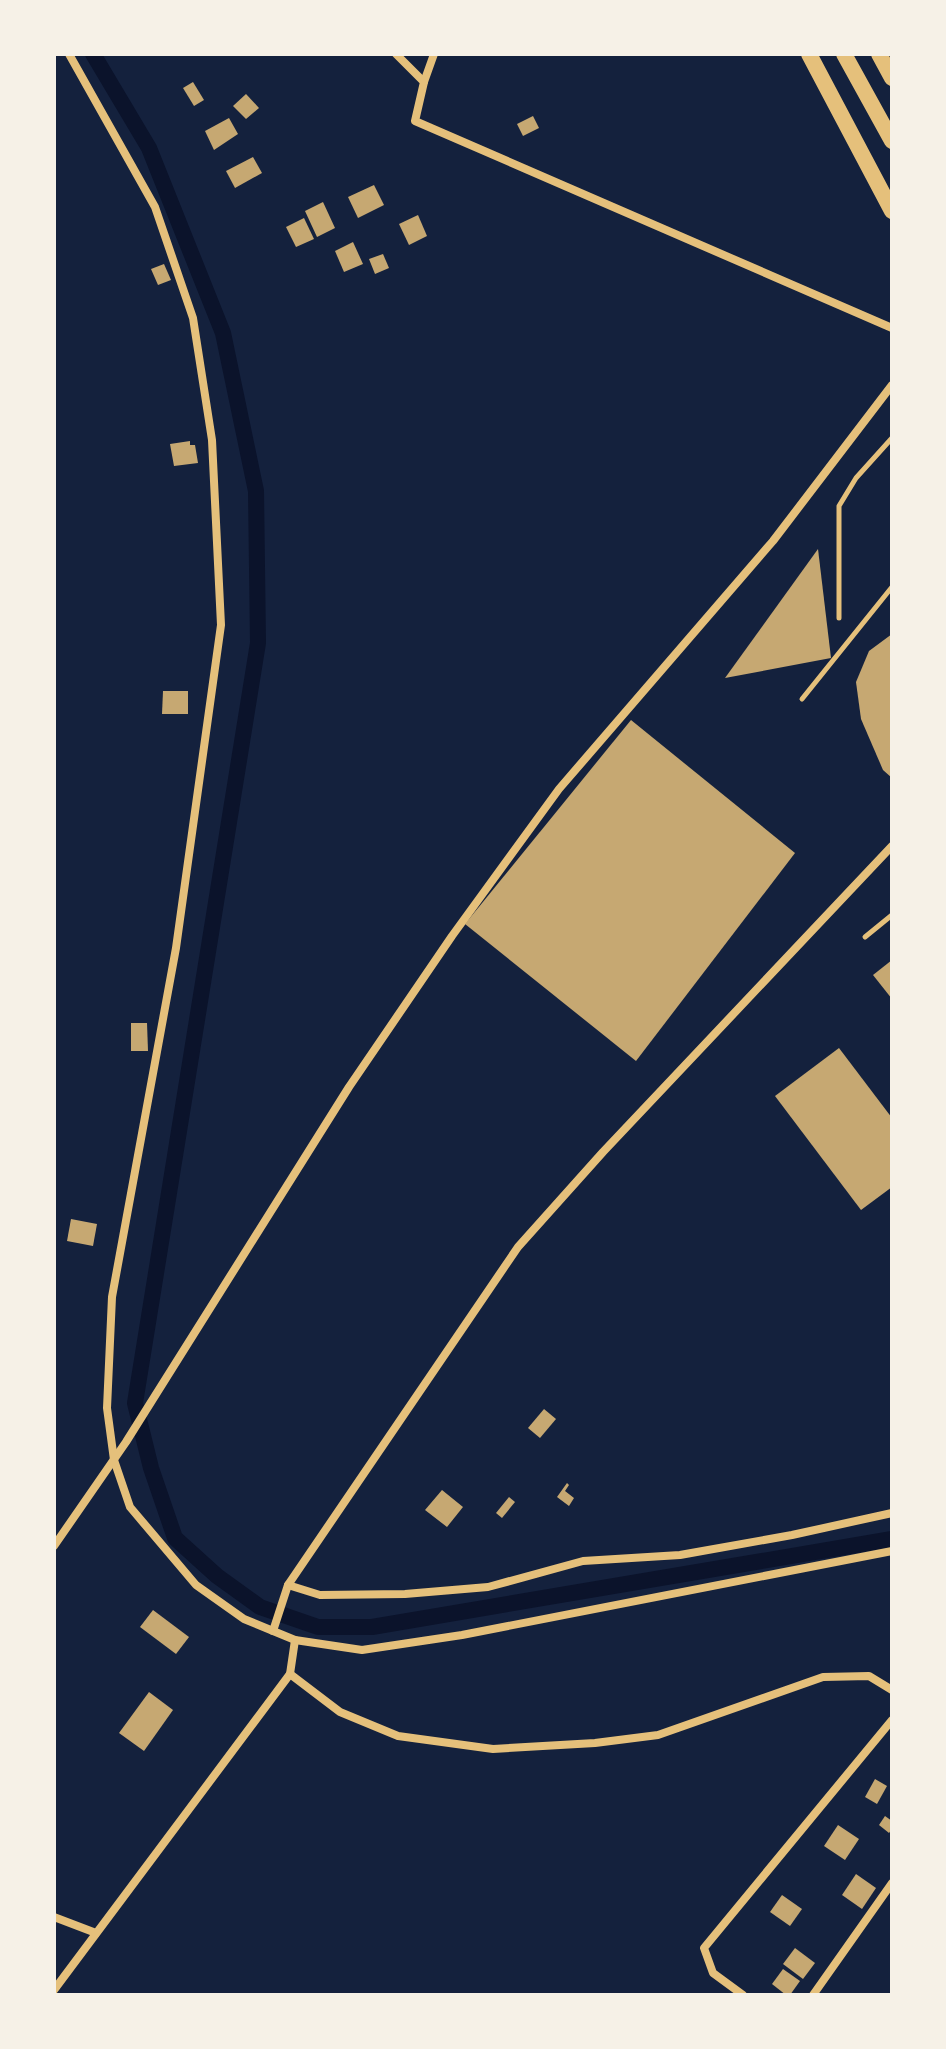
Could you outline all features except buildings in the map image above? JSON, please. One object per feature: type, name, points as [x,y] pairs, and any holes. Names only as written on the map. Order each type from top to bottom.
[{"type":"highway","points":[[809,54],[892,211]]},
{"type":"highway","points":[[844,54],[892,141]]},
{"type":"highway","points":[[879,54],[892,78]]},
{"type":"street","points":[[69,54],[155,207],[193,318],[212,440],[221,625],[176,948],[112,1297],[107,1408],[114,1460],[130,1507],[196,1585],[244,1619],[295,1640],[362,1650],[462,1635],[892,1551]]},
{"type":"street","points":[[396,54],[424,82]]},
{"type":"street","points":[[434,54],[415,121],[892,328]]},
{"type":"street","points":[[54,1546],[126,1442],[349,1087],[461,924],[559,789],[773,541],[892,385]]},
{"type":"street","points":[[274,1629],[288,1585],[518,1247],[603,1152],[892,846]]},
{"type":"street","points":[[288,1585],[320,1595],[405,1594],[488,1587],[583,1561],[680,1555],[892,1513]]},
{"type":"street","points":[[54,1990],[290,1674],[295,1640]]},
{"type":"street","points":[[290,1674],[340,1712],[398,1736],[493,1749],[595,1743],[658,1735],[823,1677],[869,1676],[892,1690]]},
{"type":"street","points":[[743,1995],[713,1973],[704,1948],[892,1720]]},
{"type":"street","points":[[813,1995],[892,1883]]},
{"type":"street","points":[[54,1917],[96,1933]]},
{"type":"lane","points":[[883,395],[892,401]]},
{"type":"lane","points":[[839,618],[839,506],[856,478],[892,438]]},
{"type":"lane","points":[[802,699],[892,587]]},
{"type":"lane","points":[[865,937],[892,915]]},
{"type":"waterway","points":[[93,54],[149,148],[223,333],[256,491],[258,643],[135,1403],[151,1468],[175,1538],[217,1576],[260,1607],[318,1627],[372,1627],[892,1539]]}]
